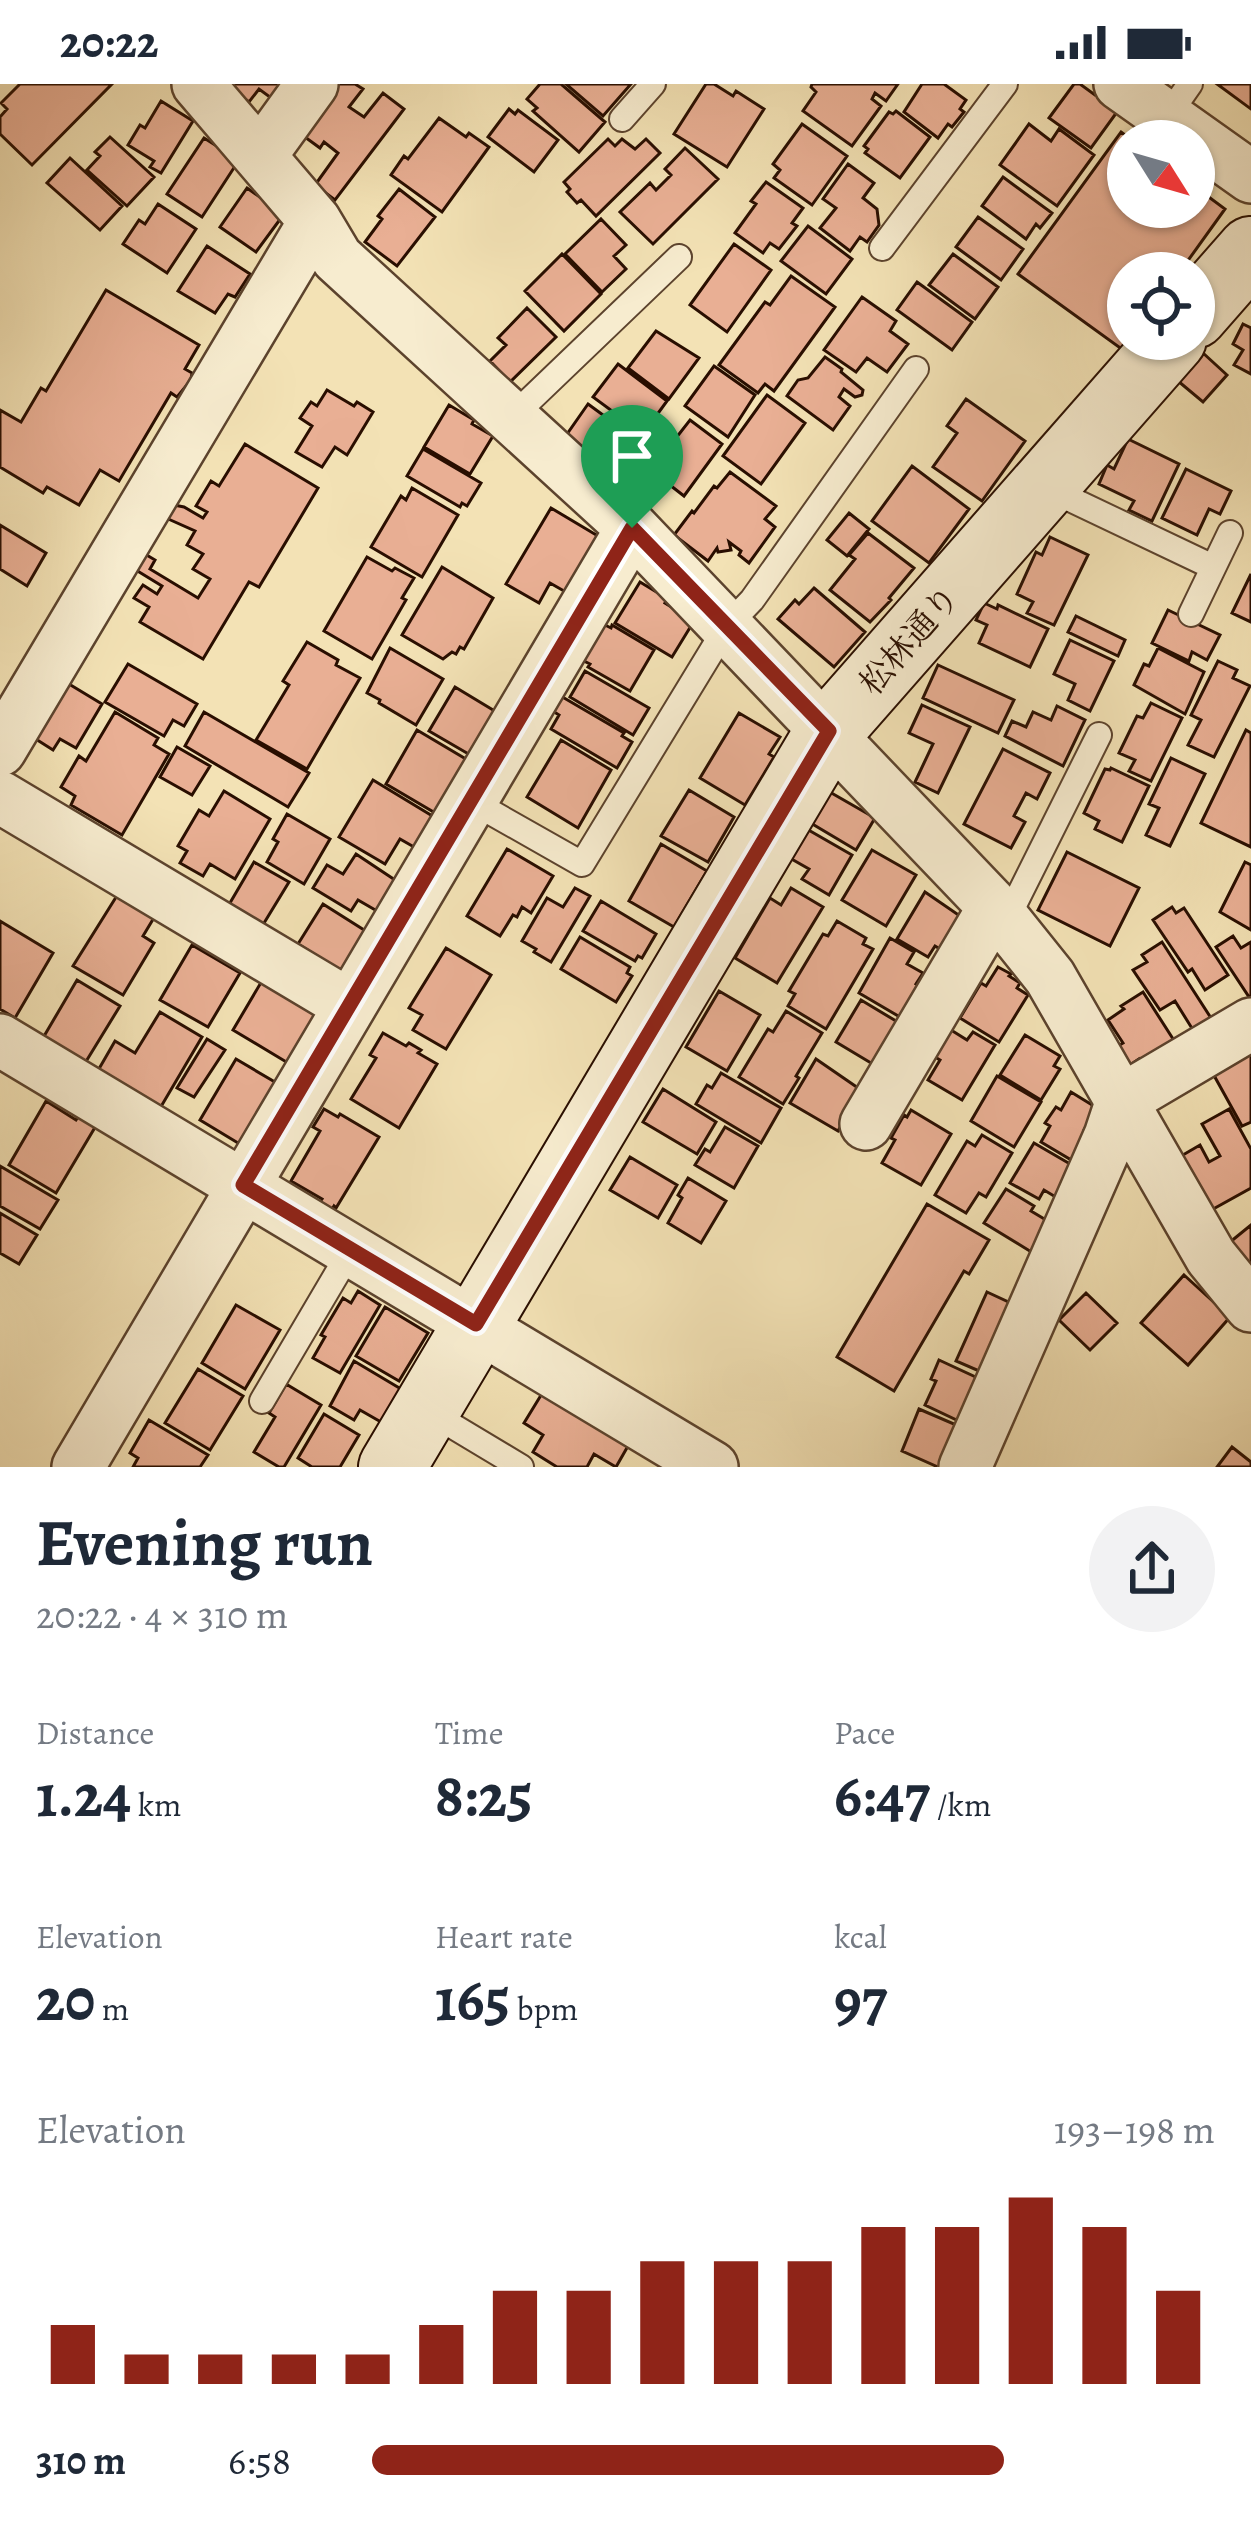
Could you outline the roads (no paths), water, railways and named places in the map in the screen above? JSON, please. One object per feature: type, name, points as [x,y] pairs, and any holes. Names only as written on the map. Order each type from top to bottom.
[{"type":"street","points":[[198,84],[315,221],[337,258],[632,528],[1000,914],[1050,977],[1211,1257],[1251,1306]]},
{"type":"street","points":[[260,156],[313,84]]},
{"type":"street","points":[[1120,84],[1179,100],[1251,177]]},
{"type":"street","points":[[0,750],[315,221]]},
{"type":"street","points":[[1215,292],[1251,250]]},
{"type":"street","name":"松林通り","points":[[392,1467],[829,731],[1155,360]]},
{"type":"street","points":[[78,1467],[632,528]]},
{"type":"street","points":[[0,797],[349,1005]]},
{"type":"street","points":[[866,1124],[1000,914]]},
{"type":"street","points":[[965,1467],[1122,1100],[1251,1024]]},
{"type":"street","points":[[5,1054],[243,1185],[712,1467]]},
{"type":"lane","points":[[622,119],[653,84]]},
{"type":"lane","points":[[882,248],[1006,84]]},
{"type":"lane","points":[[510,419],[679,257]]},
{"type":"lane","points":[[472,801],[582,864],[727,626],[752,600],[916,369]]},
{"type":"lane","points":[[1044,486],[1213,567]]},
{"type":"lane","points":[[1190,614],[1230,532]]},
{"type":"lane","points":[[1000,914],[1099,735]]},
{"type":"lane","points":[[262,1401],[351,1250]]},
{"type":"lane","points":[[426,1409],[521,1467]]}]
